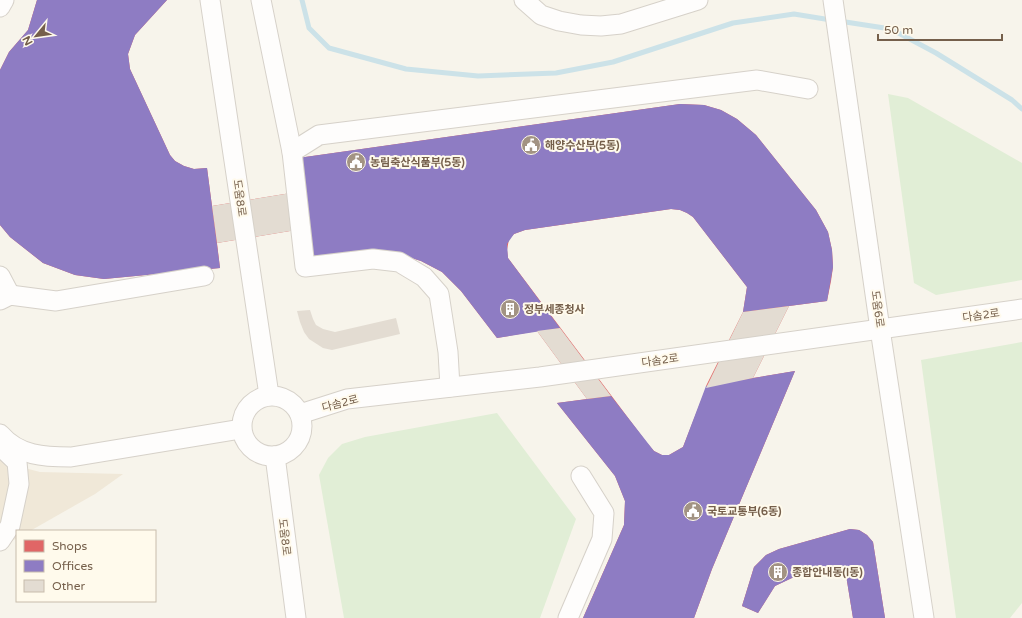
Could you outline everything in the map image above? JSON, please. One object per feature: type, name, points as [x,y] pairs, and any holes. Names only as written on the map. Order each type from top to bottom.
[{"type":"street","points":[[0,7],[4,0]]},
{"type":"street","name":"도움8로","points":[[210,0],[269,395]]},
{"type":"street","points":[[261,0],[292,152],[305,267],[373,259],[399,262],[424,277],[439,294],[448,352],[450,387]]},
{"type":"street","points":[[524,0],[541,15],[559,21],[581,25],[601,26],[621,24],[698,0]]},
{"type":"street","name":"도움6로","points":[[833,0],[880,329],[924,618]]},
{"type":"street","points":[[292,152],[319,135],[757,80],[808,89]]},
{"type":"street","points":[[0,276],[5,298],[56,301],[204,276]]},
{"type":"street","name":"다솜2로","points":[[300,414],[347,399],[540,377],[1022,309]]},
{"type":"street","points":[[269,395],[284,398],[296,407],[300,414],[302,432],[298,441],[284,454],[266,456],[249,446],[244,438],[241,429],[245,410],[259,397],[269,395]]},
{"type":"street","points":[[0,434],[8,443],[25,451],[48,457],[71,457],[241,429]]},
{"type":"street","points":[[0,446],[17,462],[19,484],[10,526],[0,541]]},
{"type":"street","name":"도움8로","points":[[275,456],[296,618]]},
{"type":"street","points":[[568,618],[602,538],[604,513],[581,476]]},
{"type":"shaded area","points":[[0,454],[17,466],[40,472],[123,474],[95,494],[32,530],[16,530],[16,539],[0,548]]},
{"type":"green space","points":[[888,94],[908,98],[1022,163],[1022,280],[936,295],[914,283]]},
{"type":"green space","points":[[1022,342],[1022,603],[1010,618],[956,618],[921,360]]},
{"type":"green space","points":[[497,413],[576,519],[540,618],[344,618],[319,475],[328,458],[342,444],[365,437]]},
{"type":"building: Shops","name":"정부세종청사","points":[[37,0],[167,0],[135,35],[128,54],[130,69],[170,155],[175,161],[184,166],[194,169],[207,168],[212,206],[303,191],[298,158],[680,104],[704,105],[721,110],[737,119],[756,135],[816,210],[828,232],[832,250],[833,267],[827,301],[789,306],[753,378],[795,371],[712,569],[694,618],[583,618],[624,525],[625,501],[615,476],[557,403],[587,399],[537,331],[497,338],[461,291],[442,272],[421,261],[402,255],[313,260],[308,228],[217,243],[220,268],[104,279],[75,275],[43,263],[10,237],[0,225],[0,70],[9,52],[28,30]],"holes":[[[671,209],[680,210],[693,217],[747,287],[743,312],[706,386],[736,382],[706,388],[683,447],[669,455],[662,455],[654,451],[647,443],[508,258],[507,250],[509,239],[514,234],[525,230]]]},
{"type":"building: Shops","name":"종합안내동(I동)","points":[[850,529],[859,530],[867,535],[873,542],[885,618],[853,618],[846,575],[838,566],[811,569],[775,586],[758,613],[742,606],[754,567],[766,555],[779,549]]},
{"type":"building: Offices","points":[[37,0],[167,0],[135,35],[128,54],[130,69],[170,155],[175,161],[184,166],[194,169],[207,168],[220,268],[104,279],[75,275],[43,263],[10,237],[0,225],[0,70],[9,52],[28,30]]},
{"type":"building: Offices","points":[[680,104],[704,105],[721,110],[737,119],[756,135],[816,210],[828,232],[832,250],[833,267],[827,301],[743,312],[747,287],[693,217],[680,210],[671,209],[525,230],[514,234],[507,244],[508,258],[560,328],[497,338],[461,291],[442,272],[421,261],[402,255],[313,260],[298,158]]},
{"type":"building: Offices","points":[[795,371],[712,569],[694,618],[583,618],[624,525],[625,501],[615,476],[557,403],[611,396],[654,451],[662,455],[669,455],[683,447],[706,386]]},
{"type":"building: Offices","name":"종합안내동(I동)","points":[[850,529],[859,530],[867,535],[873,542],[885,618],[853,618],[846,575],[838,566],[811,569],[775,586],[758,613],[742,606],[754,567],[766,555],[779,549]]},
{"type":"building: Other","points":[[303,191],[308,228],[217,243],[212,206]]},
{"type":"building: Other","points":[[789,306],[753,378],[706,388],[743,312]]},
{"type":"building: Other","points":[[310,310],[316,325],[323,329],[335,332],[396,318],[400,334],[332,350],[323,348],[309,339],[300,322],[297,311]]},
{"type":"building: Other","points":[[560,328],[611,396],[587,399],[537,331]]},
{"type":"waterway","points":[[302,0],[309,28],[329,48],[406,69],[478,76],[556,73],[613,62],[733,23],[794,14],[831,20]]},
{"type":"waterway","points":[[839,21],[891,29],[936,53],[1012,100],[1022,109]]},
{"type":"place","name":"해양수산부(5동)","points":[[531,145]]},
{"type":"place","name":"농림축산식품부(5동)","points":[[356,162]]},
{"type":"place","name":"정부세종청사","points":[[510,309]]},
{"type":"place","name":"국토교통부(6동)","points":[[693,511]]},
{"type":"place","name":"종합안내동(I동)","points":[[778,572]]}]
